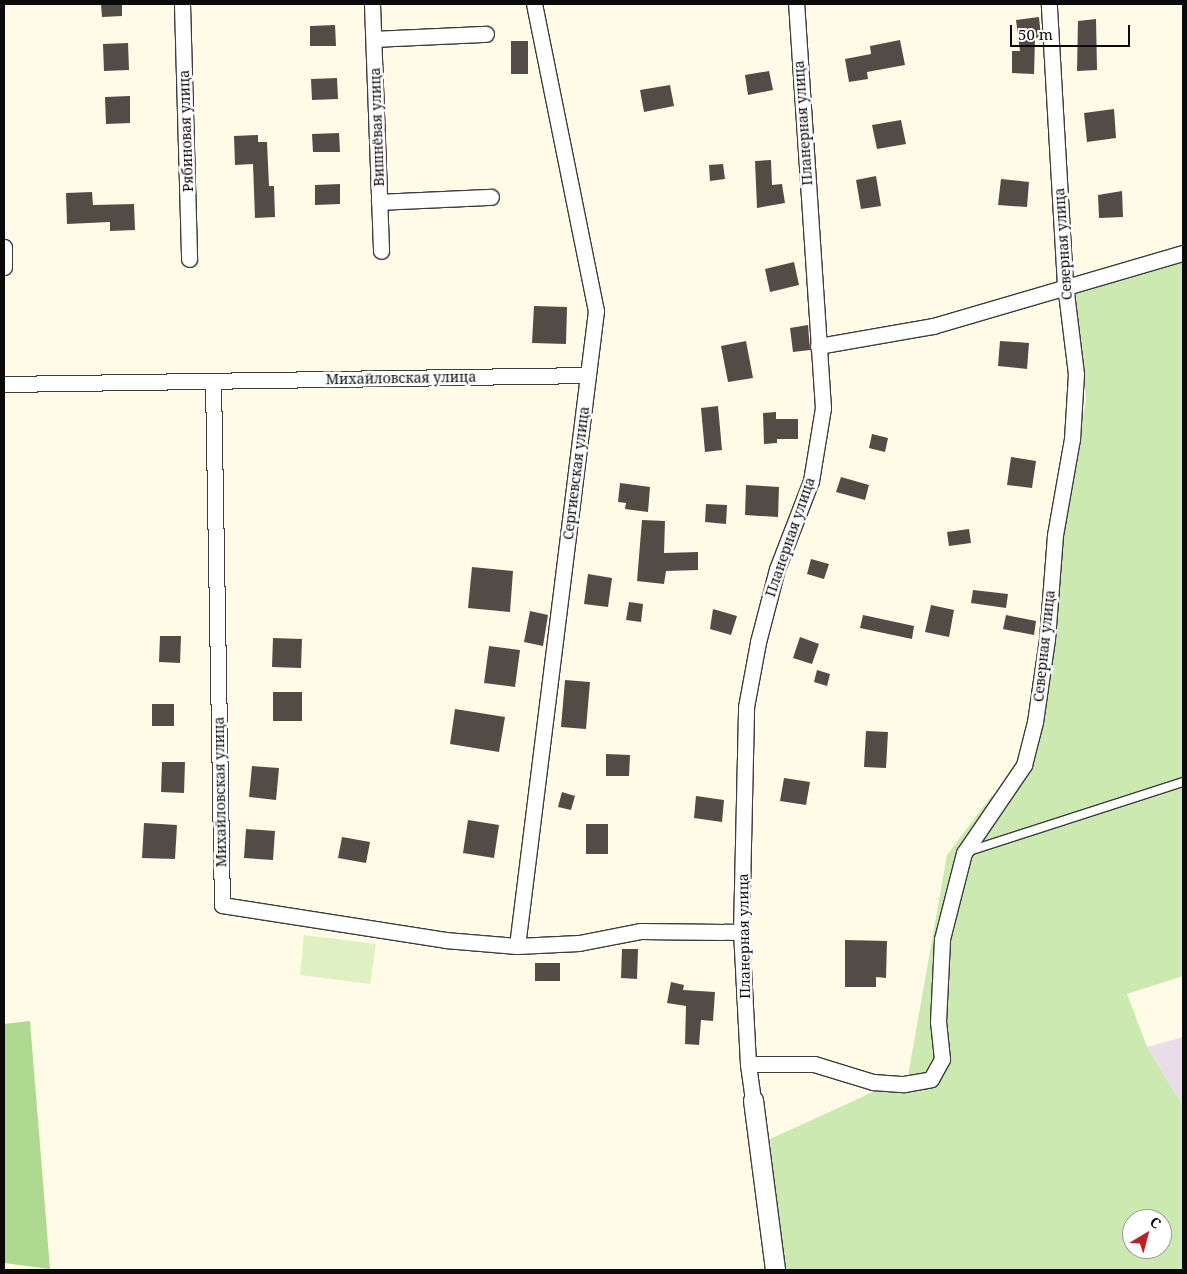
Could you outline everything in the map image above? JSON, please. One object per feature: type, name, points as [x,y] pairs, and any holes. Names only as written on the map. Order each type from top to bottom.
[{"type":"street","name":"Рябиновая улица","points":[[182,4],[189,259]]},
{"type":"street","name":"Вишнёвая улица","points":[[372,4],[381,251]]},
{"type":"street","name":"Сергиевская улица","points":[[517,946],[596,310],[534,4]]},
{"type":"street","name":"Планерная улица","points":[[753,1100],[748,1064],[741,932],[746,707],[758,642],[777,569],[811,481],[823,408],[796,4]]},
{"type":"street","name":"Северная улица","points":[[748,1064],[814,1064],[873,1082],[904,1084],[931,1079],[942,1059],[938,1022],[942,939],[964,853],[1024,765],[1036,722],[1047,639],[1055,535],[1072,439],[1076,384],[1065,285],[1049,4]]},
{"type":"street","points":[[374,39],[486,34]]},
{"type":"street","points":[[379,202],[491,197]]},
{"type":"street","points":[[4,247],[4,267]]},
{"type":"street","points":[[818,346],[933,326],[1065,285],[1183,253]]},
{"type":"street","name":"Михайловская улица","points":[[4,384],[588,375]]},
{"type":"street","name":"Михайловская улица","points":[[214,381],[222,905],[445,940],[517,946]]},
{"type":"street","points":[[517,946],[578,943],[640,931],[741,932]]},
{"type":"street","points":[[753,1100],[775,1270]]},
{"type":"lane","points":[[964,853],[1183,782]]},
{"type":"shaded area","points":[[1183,1037],[1183,1106],[1147,1047]]},
{"type":"green space","points":[[1183,257],[1183,976],[1127,994],[1147,1047],[1183,1106],[1183,1270],[782,1270],[770,1139],[908,1076],[947,855],[992,795],[1005,803],[1027,770],[1061,530],[1086,400],[1075,289]]},
{"type":"green space","points":[[304,935],[376,944],[370,984],[300,975]]},
{"type":"green space","points":[[30,1021],[50,1269],[4,1263],[4,1024]]},
{"type":"building","points":[[101,4],[122,4],[122,16],[102,17]]},
{"type":"building","points":[[1039,17],[1041,37],[1035,38],[1034,74],[1012,73],[1012,51],[1020,51],[1016,20]]},
{"type":"building","points":[[1096,19],[1097,70],[1077,71],[1078,21]]},
{"type":"building","points":[[335,25],[336,46],[310,46],[310,26]]},
{"type":"building","points":[[900,40],[905,65],[867,72],[868,79],[849,82],[845,59],[871,54],[870,46]]},
{"type":"building","points":[[511,41],[528,41],[528,74],[511,74]]},
{"type":"building","points":[[128,43],[129,70],[104,71],[103,44]]},
{"type":"building","points":[[769,71],[773,90],[748,95],[745,75]]},
{"type":"building","points":[[337,78],[338,99],[312,100],[311,79]]},
{"type":"building","points":[[670,85],[674,106],[644,112],[640,90]]},
{"type":"building","points":[[130,96],[130,123],[106,124],[105,97]]},
{"type":"building","points":[[1114,109],[1116,138],[1087,142],[1084,113]]},
{"type":"building","points":[[901,120],[906,144],[877,149],[872,125]]},
{"type":"building","points":[[339,133],[340,152],[313,152],[312,134]]},
{"type":"building","points":[[258,135],[258,142],[267,142],[269,186],[274,186],[275,217],[255,218],[253,164],[235,165],[234,136]]},
{"type":"building","points":[[771,160],[772,185],[782,184],[785,203],[757,208],[755,161]]},
{"type":"building","points":[[723,164],[725,179],[710,181],[709,165]]},
{"type":"building","points":[[876,176],[881,206],[861,209],[856,180]]},
{"type":"building","points":[[1001,179],[1029,182],[1027,207],[998,205]]},
{"type":"building","points":[[340,184],[340,204],[315,205],[315,185]]},
{"type":"building","points":[[1122,191],[1123,217],[1099,218],[1098,195]]},
{"type":"building","points":[[92,192],[93,205],[134,204],[135,230],[110,231],[110,222],[67,224],[66,193]]},
{"type":"building","points":[[794,262],[799,285],[770,292],[765,269]]},
{"type":"building","points":[[534,306],[567,307],[566,344],[532,343]]},
{"type":"building","points":[[808,325],[810,350],[793,352],[790,328]]},
{"type":"building","points":[[746,341],[753,378],[728,382],[721,346]]},
{"type":"building","points":[[1000,341],[1029,343],[1027,369],[998,366]]},
{"type":"building","points":[[718,406],[722,450],[705,452],[701,408]]},
{"type":"building","points":[[776,412],[776,419],[798,419],[798,439],[777,439],[777,443],[764,444],[763,413]]},
{"type":"building","points":[[872,434],[888,438],[885,452],[869,448]]},
{"type":"building","points":[[1011,457],[1036,461],[1032,488],[1007,485]]},
{"type":"building","points":[[841,477],[869,485],[865,500],[836,492]]},
{"type":"building","points":[[620,483],[650,487],[648,512],[625,509],[626,503],[618,502]]},
{"type":"building","points":[[746,485],[779,487],[778,517],[745,515]]},
{"type":"building","points":[[706,504],[727,505],[726,524],[705,522]]},
{"type":"building","points":[[642,520],[665,521],[664,553],[698,552],[698,570],[666,571],[664,584],[637,581]]},
{"type":"building","points":[[969,529],[971,543],[949,546],[947,532]]},
{"type":"building","points":[[811,559],[829,564],[824,579],[807,574]]},
{"type":"building","points":[[472,567],[513,571],[510,612],[468,608]]},
{"type":"building","points":[[588,574],[612,578],[608,607],[584,604]]},
{"type":"building","points":[[973,590],[1008,594],[1006,608],[971,603]]},
{"type":"building","points":[[629,602],[643,604],[641,622],[626,620]]},
{"type":"building","points":[[931,605],[954,610],[949,637],[925,632]]},
{"type":"building","points":[[713,609],[737,616],[731,635],[710,629]]},
{"type":"building","points":[[530,611],[548,615],[543,646],[524,642]]},
{"type":"building","points":[[863,615],[914,626],[912,639],[860,628]]},
{"type":"building","points":[[1006,615],[1036,621],[1034,635],[1003,629]]},
{"type":"building","points":[[160,636],[181,636],[180,663],[159,662]]},
{"type":"building","points":[[800,637],[819,644],[812,664],[793,658]]},
{"type":"building","points":[[273,638],[302,639],[301,668],[272,667]]},
{"type":"building","points":[[489,646],[520,650],[515,687],[484,683]]},
{"type":"building","points":[[817,670],[830,674],[827,686],[814,682]]},
{"type":"building","points":[[565,680],[590,682],[586,729],[561,727]]},
{"type":"building","points":[[273,692],[302,692],[302,721],[273,721]]},
{"type":"building","points":[[152,704],[174,704],[174,726],[152,726]]},
{"type":"building","points":[[455,709],[505,717],[499,752],[450,744]]},
{"type":"building","points":[[866,731],[888,732],[886,768],[864,767]]},
{"type":"building","points":[[606,754],[630,755],[629,776],[606,776]]},
{"type":"building","points":[[162,762],[185,762],[184,793],[161,792]]},
{"type":"building","points":[[252,766],[279,768],[276,800],[249,797]]},
{"type":"building","points":[[784,778],[810,782],[806,805],[780,801]]},
{"type":"building","points":[[562,792],[575,796],[571,810],[558,807]]},
{"type":"building","points":[[696,796],[724,800],[722,822],[694,818]]},
{"type":"building","points":[[468,820],[499,825],[494,858],[463,853]]},
{"type":"building","points":[[144,823],[177,825],[175,859],[142,858]]},
{"type":"building","points":[[586,824],[608,824],[608,854],[586,854]]},
{"type":"building","points":[[246,829],[275,831],[273,860],[244,858]]},
{"type":"building","points":[[342,837],[370,842],[366,863],[338,858]]},
{"type":"building","points":[[845,940],[887,941],[886,978],[876,977],[876,987],[845,987]]},
{"type":"building","points":[[622,949],[638,949],[637,979],[621,978]]},
{"type":"building","points":[[535,963],[560,963],[560,981],[535,981]]},
{"type":"building","points":[[671,982],[684,985],[683,990],[715,992],[713,1021],[701,1020],[699,1045],[685,1044],[686,1006],[667,1003]]}]
